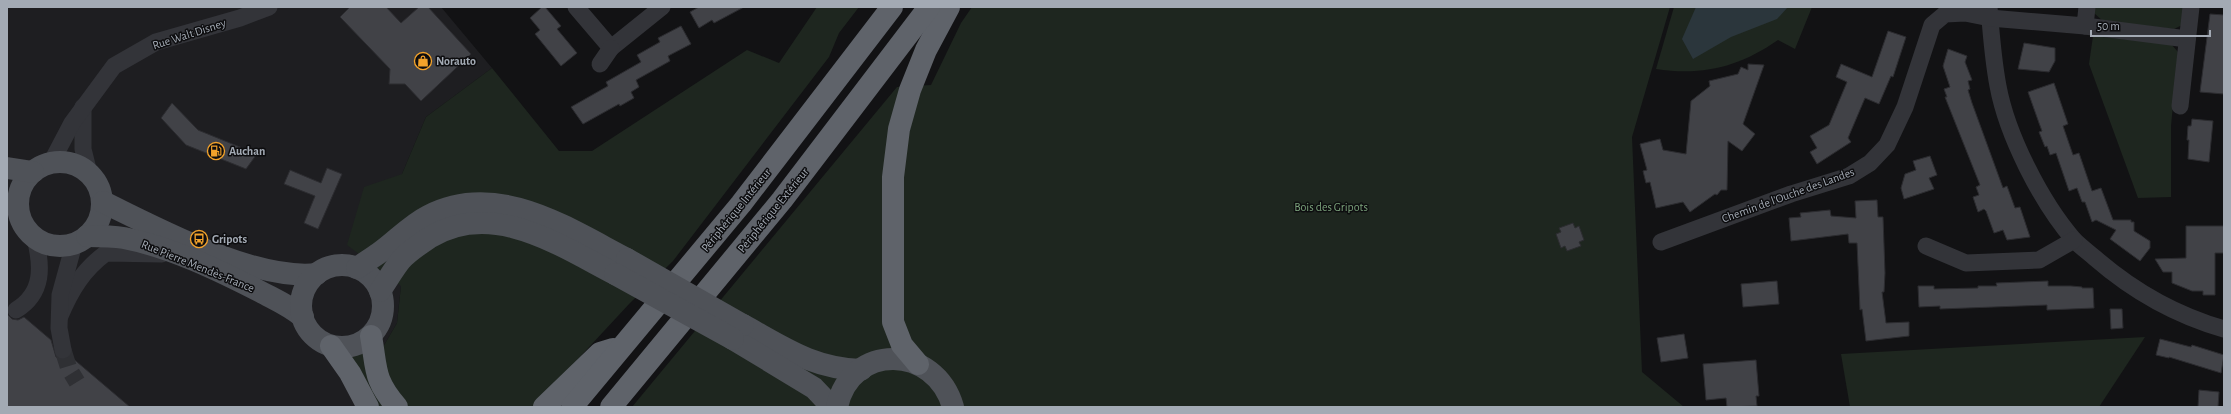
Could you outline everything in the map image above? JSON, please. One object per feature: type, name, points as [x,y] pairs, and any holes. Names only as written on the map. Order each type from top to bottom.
[{"type":"highway","name":"Périphérique Intérieur","points":[[572,407],[624,346],[798,132],[892,7]]},
{"type":"highway","name":"Périphérique Extérieur","points":[[611,407],[782,200],[929,7]]},
{"type":"highway","points":[[918,364],[902,345],[894,322],[893,177],[899,128],[910,90],[926,50],[950,7]]},
{"type":"highway","points":[[370,336],[375,372],[385,391],[397,407]]},
{"type":"highway","points":[[331,346],[350,373],[368,407]]},
{"type":"highway","points":[[544,407],[600,353],[624,346]]},
{"type":"main road","points":[[7,168],[42,167],[71,163],[89,173],[96,182],[103,202],[98,221],[81,240],[54,245],[35,238],[24,225],[13,204],[21,188],[42,167]]},
{"type":"main road","name":"Rue Pierre Mendès-France","points":[[103,202],[194,244],[256,268],[291,274],[317,274]]},
{"type":"main road","points":[[356,268],[427,216],[456,207],[486,203],[515,206],[553,220],[621,267],[738,332],[808,361],[826,366],[861,370]]},
{"type":"main road","points":[[380,291],[401,260],[423,242],[449,228],[473,223],[499,224],[523,229],[621,267]]},
{"type":"main road","name":"Rue Pierre Mendès-France","points":[[81,240],[122,238],[146,243],[237,280],[293,309],[303,317]]},
{"type":"main road","points":[[336,266],[356,268],[371,277],[380,291],[383,303],[382,315],[378,326],[370,336],[352,346],[331,346],[310,332],[303,317],[301,305],[303,294],[308,283],[317,274],[336,266]]},
{"type":"main road","points":[[738,332],[814,388],[832,407]]},
{"type":"main road","points":[[837,407],[844,388],[861,370],[871,364],[894,359],[918,364],[937,377],[950,396],[953,407]]},
{"type":"street","name":"Rue Walt Disney","points":[[42,167],[83,107],[114,66],[156,42],[240,18],[269,7]]},
{"type":"street","points":[[576,7],[610,48]]},
{"type":"street","points":[[600,64],[610,48],[662,7]]},
{"type":"street","points":[[2085,26],[2087,7]]},
{"type":"street","points":[[2180,106],[2191,7]]},
{"type":"street","points":[[1990,12],[1998,86],[2012,134],[2027,168],[2045,199],[2074,240],[2117,276],[2145,296],[2179,314],[2224,330]]},
{"type":"street","name":"Chemin de l'Ouche des Landes","points":[[1661,242],[1791,194],[1849,176],[1870,163],[1887,145],[1905,107],[1932,25],[1945,14],[1990,12],[2187,39]]},
{"type":"street","points":[[83,107],[83,149],[89,173]]},
{"type":"street","points":[[16,310],[33,296],[38,280],[41,268],[35,238]]},
{"type":"street","points":[[63,350],[59,328],[60,295],[81,240]]},
{"type":"street","points":[[1926,246],[1966,263],[2039,260],[2074,240]]},
{"type":"street","points":[[60,316],[70,292],[81,275],[106,253],[179,256]]},
{"type":"shaded area","points":[[7,7],[441,7],[492,68],[426,117],[402,174],[401,286],[397,323],[383,347],[362,407],[7,407]]},
{"type":"shaded area","points":[[1696,7],[1788,7],[1777,19],[1731,37],[1693,59],[1682,39]]},
{"type":"green space","points":[[817,7],[859,7],[839,33],[829,57],[673,261],[630,303],[539,401],[537,407],[362,407],[331,359],[383,347],[397,323],[401,286],[347,245],[364,187],[402,174],[426,117],[492,68],[559,151],[592,151],[747,50],[779,63]]},
{"type":"green space","name":"Bois des Gripots","points":[[972,7],[1670,7],[1632,137],[1642,372],[1684,407],[632,407],[897,87],[931,85],[961,23]]},
{"type":"green space","points":[[1674,7],[1812,7],[1795,49],[1778,40],[1749,57],[1720,67],[1689,71],[1656,69]]},
{"type":"green space","points":[[2095,7],[2184,7],[2182,25],[2174,29],[2103,21],[2094,13]]},
{"type":"green space","points":[[2093,36],[2171,44],[2178,52],[2171,126],[2171,197],[2138,198],[2089,64]]},
{"type":"green space","points":[[2145,337],[2099,407],[1850,407],[1841,354]]},
{"type":"building","name":"Norauto","points":[[350,7],[386,7],[401,23],[419,7],[428,7],[471,54],[421,101],[405,84],[389,84],[390,69],[340,17]]},
{"type":"building","points":[[542,7],[545,7],[561,26],[557,29],[577,53],[561,66],[535,34],[540,30],[530,18]]},
{"type":"building","points":[[699,7],[744,7],[714,23],[712,20],[699,28],[690,12]]},
{"type":"building","points":[[2210,14],[2224,15],[2224,94],[2200,92]]},
{"type":"building","points":[[681,26],[691,44],[668,56],[670,61],[636,80],[639,87],[631,92],[634,98],[620,106],[619,104],[583,124],[571,107],[608,86],[606,82],[641,62],[637,55],[660,42],[658,38]]},
{"type":"building","points":[[1888,31],[1906,37],[1893,77],[1891,76],[1879,104],[1865,98],[1848,138],[1851,142],[1817,164],[1810,152],[1817,148],[1810,136],[1829,125],[1847,82],[1836,77],[1841,64],[1872,77]]},
{"type":"building","points":[[2024,43],[2055,48],[2055,61],[2049,72],[2018,69]]},
{"type":"building","points":[[1948,49],[1967,56],[1965,62],[1972,80],[1968,81],[1970,89],[1968,90],[1972,103],[2003,188],[2007,186],[2015,208],[2020,207],[2030,237],[2007,240],[2003,230],[1994,233],[1984,209],[1978,212],[1973,197],[1979,195],[1976,187],[1980,185],[1945,97],[1947,97],[1944,89],[1950,87],[1943,66]]},
{"type":"building","points":[[1748,64],[1764,65],[1743,124],[1755,134],[1742,151],[1728,141],[1727,190],[1721,190],[1717,195],[1715,194],[1690,212],[1683,202],[1656,208],[1650,182],[1646,183],[1643,171],[1647,170],[1640,144],[1660,139],[1663,150],[1686,154],[1691,101],[1710,86],[1709,81],[1738,74],[1741,67],[1748,70]]},
{"type":"building","points":[[2054,83],[2068,124],[2063,126],[2073,155],[2079,153],[2092,191],[2101,188],[2113,220],[2131,220],[2131,222],[2134,222],[2134,231],[2150,241],[2150,248],[2140,261],[2110,239],[2116,230],[2096,220],[2092,222],[2085,202],[2082,202],[2077,188],[2069,191],[2056,153],[2050,155],[2047,146],[2045,147],[2039,132],[2042,131],[2028,92]]},
{"type":"building","points":[[172,103],[198,130],[257,154],[246,169],[186,145],[161,118]]},
{"type":"building","points":[[2192,119],[2213,121],[2209,162],[2188,159],[2188,126],[2191,126]]},
{"type":"building","points":[[1930,156],[1937,175],[1929,178],[1934,189],[1904,199],[1901,188],[1905,174],[1916,170],[1913,161]]},
{"type":"building","points":[[327,168],[342,174],[318,229],[304,223],[315,196],[284,184],[290,170],[321,183]]},
{"type":"building","points":[[1877,200],[1878,217],[1883,217],[1885,273],[1884,292],[1882,292],[1886,323],[1909,322],[1909,336],[1866,341],[1862,309],[1860,310],[1857,243],[1849,243],[1848,234],[1791,241],[1789,218],[1801,217],[1800,213],[1830,210],[1831,216],[1856,218],[1855,201]]},
{"type":"building","points":[[1573,223],[1575,228],[1579,226],[1584,240],[1579,242],[1581,246],[1567,251],[1565,246],[1561,248],[1556,234],[1561,232],[1559,228]]},
{"type":"building","points":[[2186,226],[2224,226],[2224,253],[2215,253],[2215,295],[2203,295],[2203,291],[2192,291],[2172,283],[2172,272],[2163,272],[2155,259],[2186,258]]},
{"type":"building","points":[[1777,281],[1779,304],[1743,307],[1741,284]]},
{"type":"building","points":[[2048,281],[2048,286],[2093,288],[2094,308],[2047,310],[2047,305],[1940,309],[1940,306],[1919,307],[1918,286],[1934,286],[1934,289],[1978,288],[1978,286],[1997,286],[1996,283]]},
{"type":"building","points":[[2110,309],[2122,309],[2123,328],[2111,329]]},
{"type":"building","points":[[7,314],[12,319],[18,320],[24,317],[51,340],[56,357],[64,360],[70,356],[130,407],[7,407]]},
{"type":"building","points":[[1684,334],[1688,358],[1661,362],[1657,338]]},
{"type":"building","points":[[2160,339],[2191,347],[2192,345],[2224,355],[2221,373],[2169,357],[2156,355]]},
{"type":"building","points":[[1756,360],[1759,396],[1756,396],[1757,406],[1727,407],[1726,398],[1706,400],[1703,364]]},
{"type":"building","points":[[2199,390],[2219,392],[2218,407],[2198,407]]},
{"type":"tunnel","points":[[63,350],[69,369],[77,382]]},
{"type":"place","name":"Norauto","points":[[423,61]]},
{"type":"place","name":"Auchan","points":[[216,151]]},
{"type":"place","name":"Gripots","points":[[199,239]]}]
